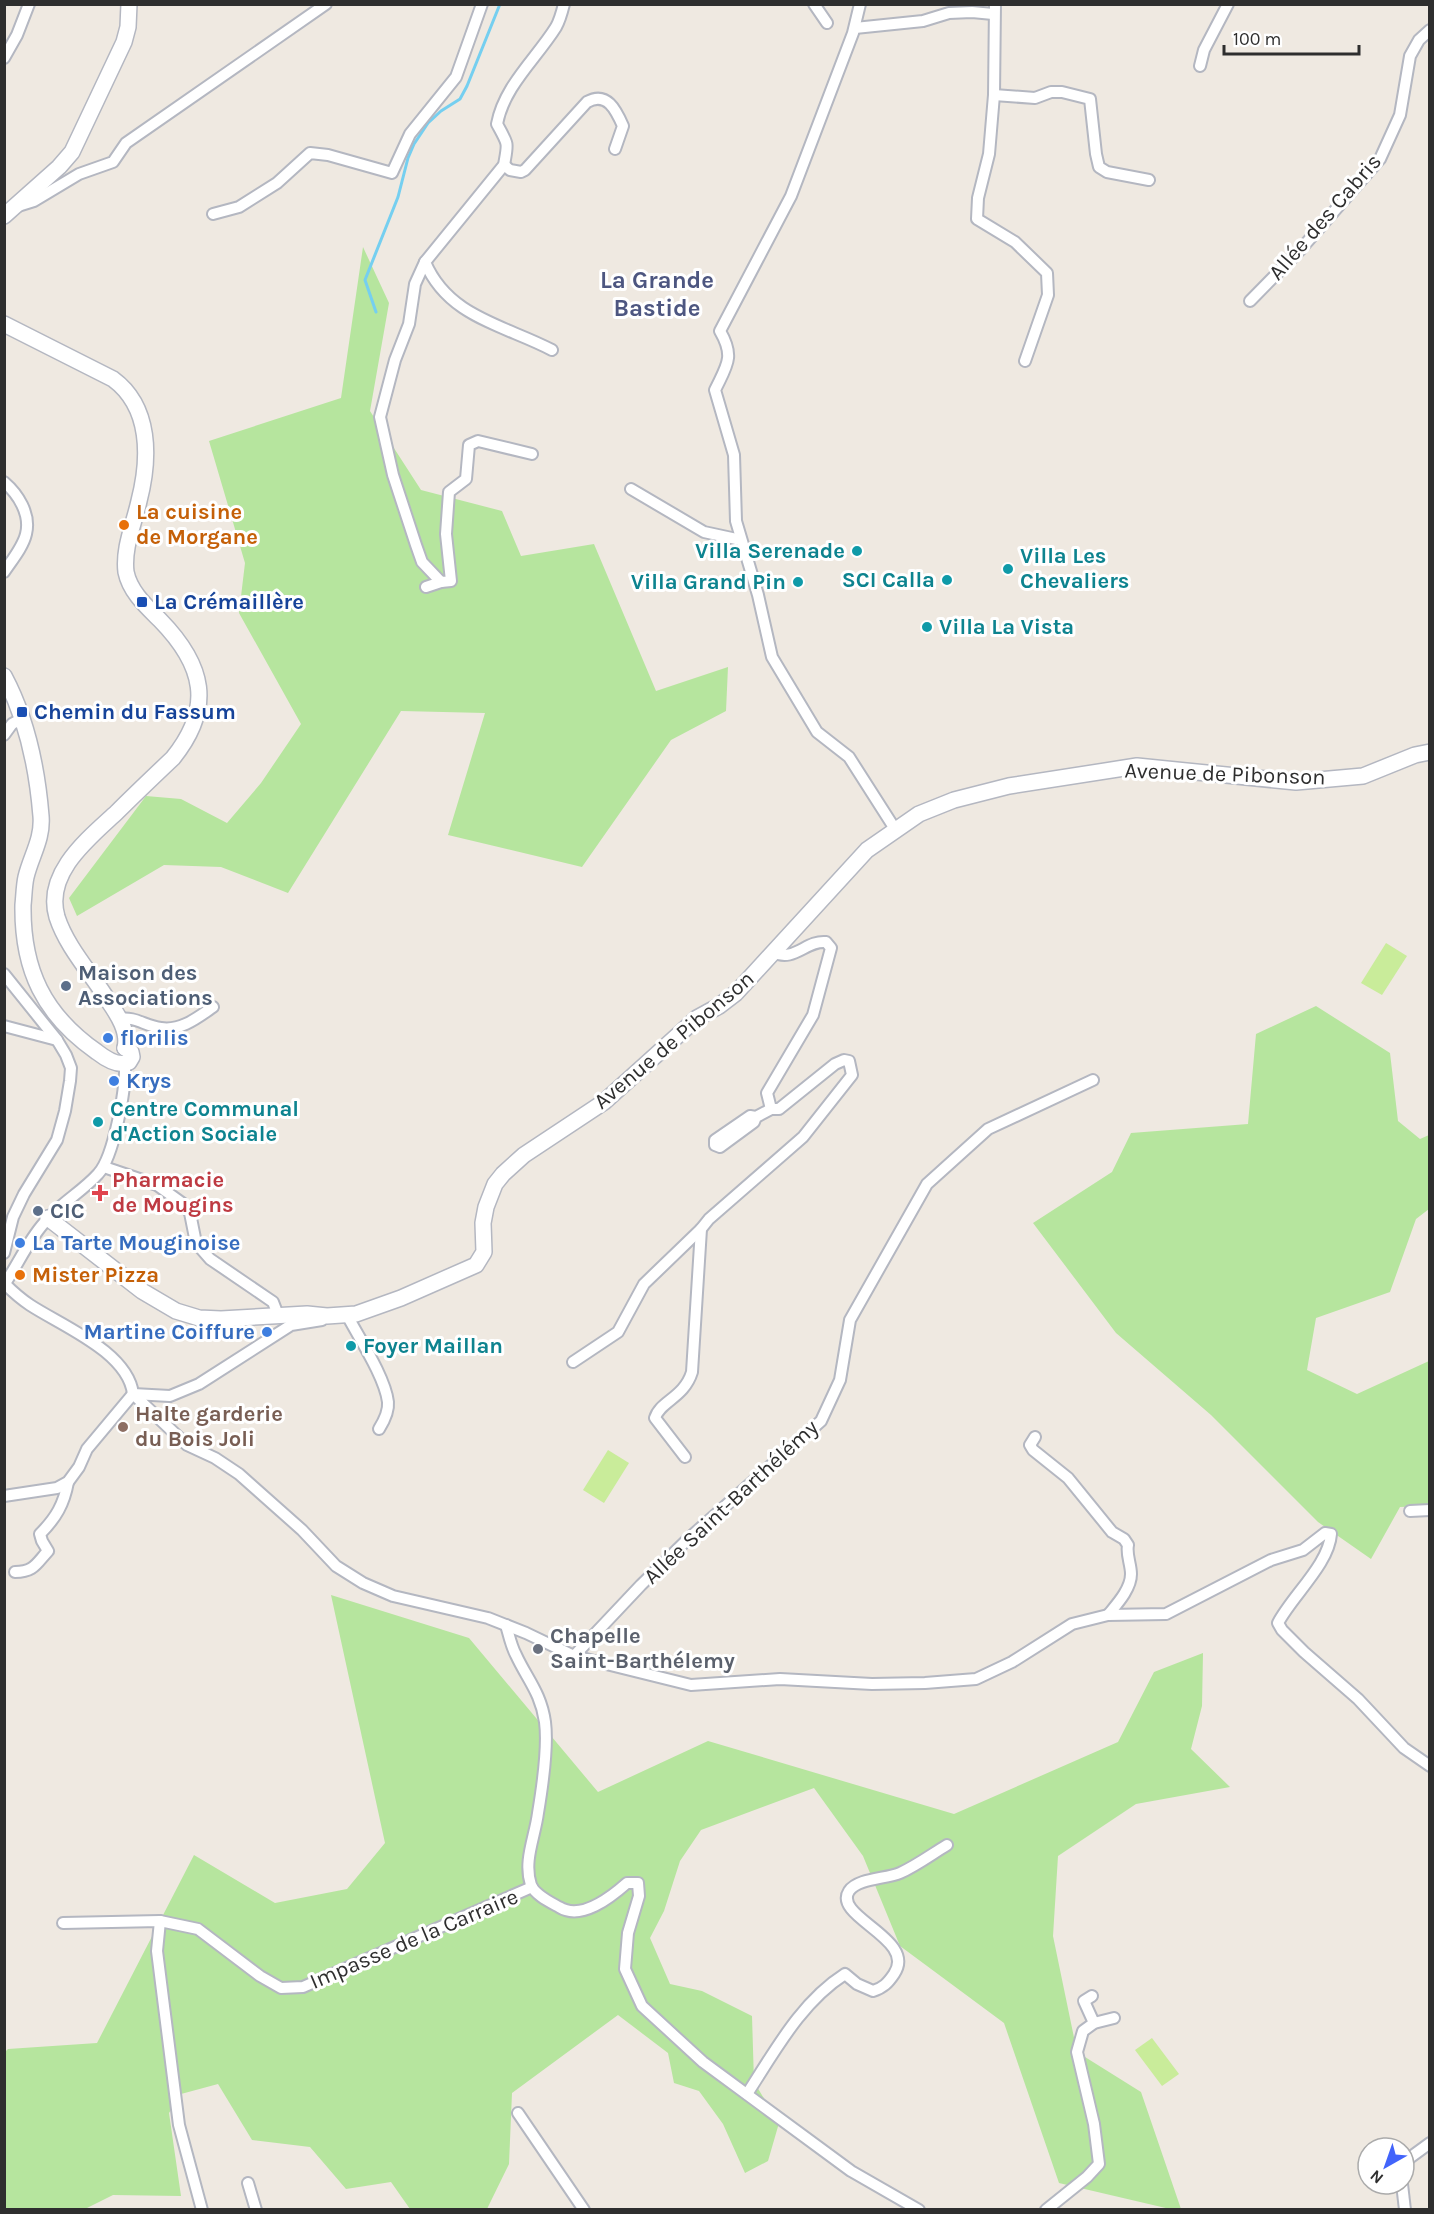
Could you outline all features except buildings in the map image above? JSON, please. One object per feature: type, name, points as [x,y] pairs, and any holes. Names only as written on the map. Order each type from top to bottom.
[{"type":"street","points":[[4,58],[17,35],[29,4]]},
{"type":"street","points":[[9,212],[34,201],[79,174],[113,162],[126,143],[326,4]]},
{"type":"street","points":[[213,214],[239,207],[268,189],[299,165],[310,153],[328,155],[392,173],[410,134],[456,77],[482,4]]},
{"type":"street","points":[[441,582],[422,562],[416,546],[393,475],[380,417],[395,360],[409,324],[415,284],[425,261],[504,165],[508,142],[497,124],[500,110],[507,96],[557,25],[564,4]]},
{"type":"street","points":[[814,4],[827,22]]},
{"type":"street","points":[[860,4],[855,28],[791,196],[720,331],[729,346],[728,363],[715,390],[734,455],[736,521],[758,595],[772,657],[817,732],[849,758],[895,829]]},
{"type":"street","points":[[1200,66],[1204,51],[1228,4]]},
{"type":"street","points":[[9,212],[59,167],[76,145],[124,42],[127,7]]},
{"type":"street","points":[[855,28],[923,21],[949,13],[994,9],[994,95],[989,154],[978,198],[977,219],[1015,242],[1047,273],[1048,295],[1025,361]]},
{"type":"street","name":"Allée des Cabris","points":[[1250,301],[1301,249],[1380,159],[1400,115],[1410,56],[1419,40],[1430,30]]},
{"type":"street","points":[[994,95],[1035,98],[1051,92],[1062,92],[1090,99],[1099,167],[1114,174],[1149,180]]},
{"type":"street","points":[[504,165],[510,170],[521,172],[525,170],[587,102],[595,97],[610,104],[617,112],[623,126],[615,149]]},
{"type":"street","points":[[425,261],[431,276],[458,306],[486,322],[511,333],[526,336],[552,350]]},
{"type":"street","points":[[4,324],[113,379],[123,386],[136,404],[144,429],[144,474],[140,499],[127,545],[127,574],[131,586],[142,602],[182,646],[192,662],[199,694],[194,727],[186,742],[173,758],[78,849],[58,882],[54,897],[57,915],[65,935],[119,1019],[126,1037],[121,1057],[123,1093],[111,1147],[104,1167],[48,1218],[6,1278],[30,1305],[92,1340],[124,1371],[131,1383],[133,1394],[187,1445],[215,1458],[239,1474],[302,1530],[336,1566],[363,1583],[393,1596],[488,1617],[574,1656],[691,1685],[780,1680],[872,1684],[976,1679],[1012,1662],[1072,1624],[1108,1615],[1166,1614],[1271,1560],[1303,1550],[1325,1533],[1331,1534],[1331,1541],[1322,1560],[1278,1623],[1281,1630],[1358,1699],[1404,1748],[1430,1766]]},
{"type":"street","points":[[426,587],[451,581],[446,534],[449,492],[466,479],[469,445],[478,441],[532,454]]},
{"type":"street","points":[[4,482],[20,498],[27,531],[23,542],[4,572]]},
{"type":"street","points":[[631,489],[704,532],[741,540]]},
{"type":"street","points":[[4,675],[23,718],[36,780],[41,819],[40,838],[26,877],[24,892],[23,923],[33,976],[52,1010],[73,1035],[96,1051],[121,1057]]},
{"type":"street","points":[[4,735],[12,724],[23,718]]},
{"type":"street","name":"Avenue de Pibonson","points":[[48,1218],[142,1291],[176,1311],[199,1318],[221,1319],[278,1315],[347,1316],[356,1314],[401,1298],[476,1265],[484,1252],[483,1223],[486,1207],[495,1184],[503,1174],[524,1155],[604,1102],[697,1018],[736,993],[867,850],[919,814],[954,800],[998,788],[1137,766],[1296,782],[1363,776],[1415,755],[1430,752]]},
{"type":"street","points":[[771,1108],[767,1093],[813,1015],[831,948],[826,942],[819,941],[788,956],[781,956],[773,952]]},
{"type":"street","points":[[4,974],[57,1040],[71,1068],[64,1116],[57,1140],[24,1194],[13,1217],[4,1253]]},
{"type":"street","points":[[119,1019],[131,1018],[161,1028],[186,1025],[213,1007]]},
{"type":"street","points":[[4,1026],[57,1040]]},
{"type":"street","points":[[573,1362],[618,1332],[644,1284],[709,1219],[803,1137],[852,1075],[849,1061],[844,1059],[835,1064],[779,1108],[771,1108],[756,1117]]},
{"type":"street","name":"Allée Saint-Barthélémy","points":[[574,1656],[687,1540],[821,1421],[840,1380],[850,1320],[927,1184],[988,1129],[1093,1080]]},
{"type":"street","points":[[104,1167],[157,1185],[182,1203],[190,1213],[196,1243],[210,1259],[273,1302],[278,1315]]},
{"type":"street","points":[[685,1456],[655,1418],[657,1412],[689,1383],[692,1372],[701,1229]]},
{"type":"street","points":[[133,1394],[170,1396],[199,1384],[291,1324],[321,1322],[327,1316]]},
{"type":"street","points":[[347,1316],[379,1378],[388,1404],[386,1418],[379,1429]]},
{"type":"street","points":[[4,1496],[57,1488],[68,1482],[79,1467],[87,1449],[133,1394]]},
{"type":"street","points":[[1035,1437],[1030,1445],[1033,1450],[1068,1478],[1112,1532],[1124,1539],[1128,1545],[1131,1575],[1128,1586],[1108,1615]]},
{"type":"street","points":[[15,1572],[27,1572],[32,1569],[48,1551],[40,1534],[56,1517],[65,1499],[68,1482]]},
{"type":"street","points":[[1410,1511],[1430,1510]]},
{"type":"street","points":[[506,1625],[516,1655],[535,1688],[545,1722],[538,1813],[527,1864],[532,1887],[545,1899],[567,1912],[587,1909],[611,1897],[627,1883],[638,1883],[639,1896],[628,1933],[625,1969],[642,2006],[703,2062],[851,2171],[919,2210]]},
{"type":"street","points":[[747,2094],[802,2012],[827,1985],[845,1974],[857,1984],[873,1991],[883,1988],[896,1972],[899,1959],[893,1946],[849,1907],[847,1897],[850,1890],[863,1883],[900,1873],[947,1845]]},
{"type":"street","name":"Impasse de la Carraire","points":[[63,1923],[160,1921],[198,1929],[260,1976],[281,1988],[303,1987],[532,1887]]},
{"type":"street","points":[[160,1921],[157,1950],[179,2125],[202,2210]]},
{"type":"street","points":[[1092,1996],[1084,2001],[1094,2023]]},
{"type":"street","points":[[1047,2210],[1099,2164],[1094,2124],[1077,2052],[1083,2031],[1094,2023],[1114,2018]]},
{"type":"street","points":[[518,2113],[584,2210]]},
{"type":"street","points":[[1416,2154],[1430,2144]]},
{"type":"street","points":[[248,2183],[256,2210]]},
{"type":"green space","points":[[363,247],[389,303],[370,411],[421,490],[502,511],[521,556],[594,544],[656,691],[728,667],[726,711],[671,740],[582,867],[448,835],[485,713],[401,711],[288,893],[221,867],[164,865],[77,916],[69,898],[146,796],[181,799],[227,823],[261,783],[301,724],[239,613],[245,563],[209,441],[341,398]]},
{"type":"green space","points":[[1386,943],[1407,956],[1382,995],[1361,983]]},
{"type":"green space","points":[[1316,1006],[1390,1053],[1398,1121],[1420,1139],[1429,1135],[1429,1209],[1416,1219],[1390,1292],[1316,1318],[1307,1370],[1357,1394],[1429,1361],[1429,1506],[1400,1507],[1371,1559],[1318,1522],[1211,1415],[1116,1333],[1033,1223],[1112,1172],[1131,1133],[1248,1124],[1256,1034]]},
{"type":"green space","points":[[608,1450],[629,1463],[604,1503],[583,1490]]},
{"type":"green space","points":[[331,1595],[469,1638],[598,1792],[708,1741],[954,1814],[1118,1742],[1154,1672],[1203,1653],[1202,1706],[1191,1749],[1230,1787],[1136,1804],[1058,1856],[1053,1936],[1077,2052],[1141,2092],[1181,2209],[1170,2209],[1059,2183],[1004,2023],[900,1946],[863,1856],[814,1788],[701,1830],[680,1861],[664,1911],[650,1938],[670,1984],[702,1991],[752,2016],[754,2082],[779,2123],[768,2161],[745,2173],[723,2124],[699,2091],[674,2083],[668,2053],[618,2015],[512,2093],[509,2164],[487,2209],[410,2209],[391,2182],[346,2189],[310,2147],[252,2140],[218,2084],[181,2094],[169,2113],[181,2196],[113,2195],[85,2209],[5,2209],[4,2053],[8,2049],[97,2043],[194,1855],[275,1903],[347,1889],[385,1843]]},
{"type":"green space","points":[[1152,2038],[1179,2074],[1162,2086],[1135,2050]]},
{"type":"waterway","points":[[376,312],[365,280],[398,197],[408,158],[428,123],[460,99],[500,4]]},
{"type":"place","name":"La cuisine de Morgane","points":[[124,525]]},
{"type":"place","name":"Villa Serenade","points":[[857,551]]},
{"type":"place","name":"Villa Les Chevaliers","points":[[1008,569]]},
{"type":"place","name":"SCI Calla","points":[[947,580]]},
{"type":"place","name":"Villa Grand Pin","points":[[798,582]]},
{"type":"place","name":"La Crémaillère","points":[[142,602]]},
{"type":"place","name":"Villa La Vista","points":[[927,627]]},
{"type":"place","name":"Chemin du Fassum","points":[[22,712]]},
{"type":"place","name":"Maison des Associations","points":[[66,986]]},
{"type":"place","name":"florilis","points":[[108,1038]]},
{"type":"place","name":"Krys","points":[[114,1081]]},
{"type":"place","name":"Centre Communal d'Action Sociale","points":[[98,1122]]},
{"type":"place","name":"Pharmacie de Mougins","points":[[100,1193]]},
{"type":"place","name":"CIC","points":[[38,1211]]},
{"type":"place","name":"La Tarte Mouginoise","points":[[20,1243]]},
{"type":"place","name":"Mister Pizza","points":[[20,1275]]},
{"type":"place","name":"Martine Coiffure","points":[[267,1332]]},
{"type":"place","name":"Foyer Maillan","points":[[351,1346]]},
{"type":"place","name":"Halte garderie du Bois Joli","points":[[123,1427]]},
{"type":"place","name":"Chapelle Saint-Barthélemy","points":[[538,1649]]},
{"type":"district","name":"La Grande Bastide","points":[[657,294]]}]
